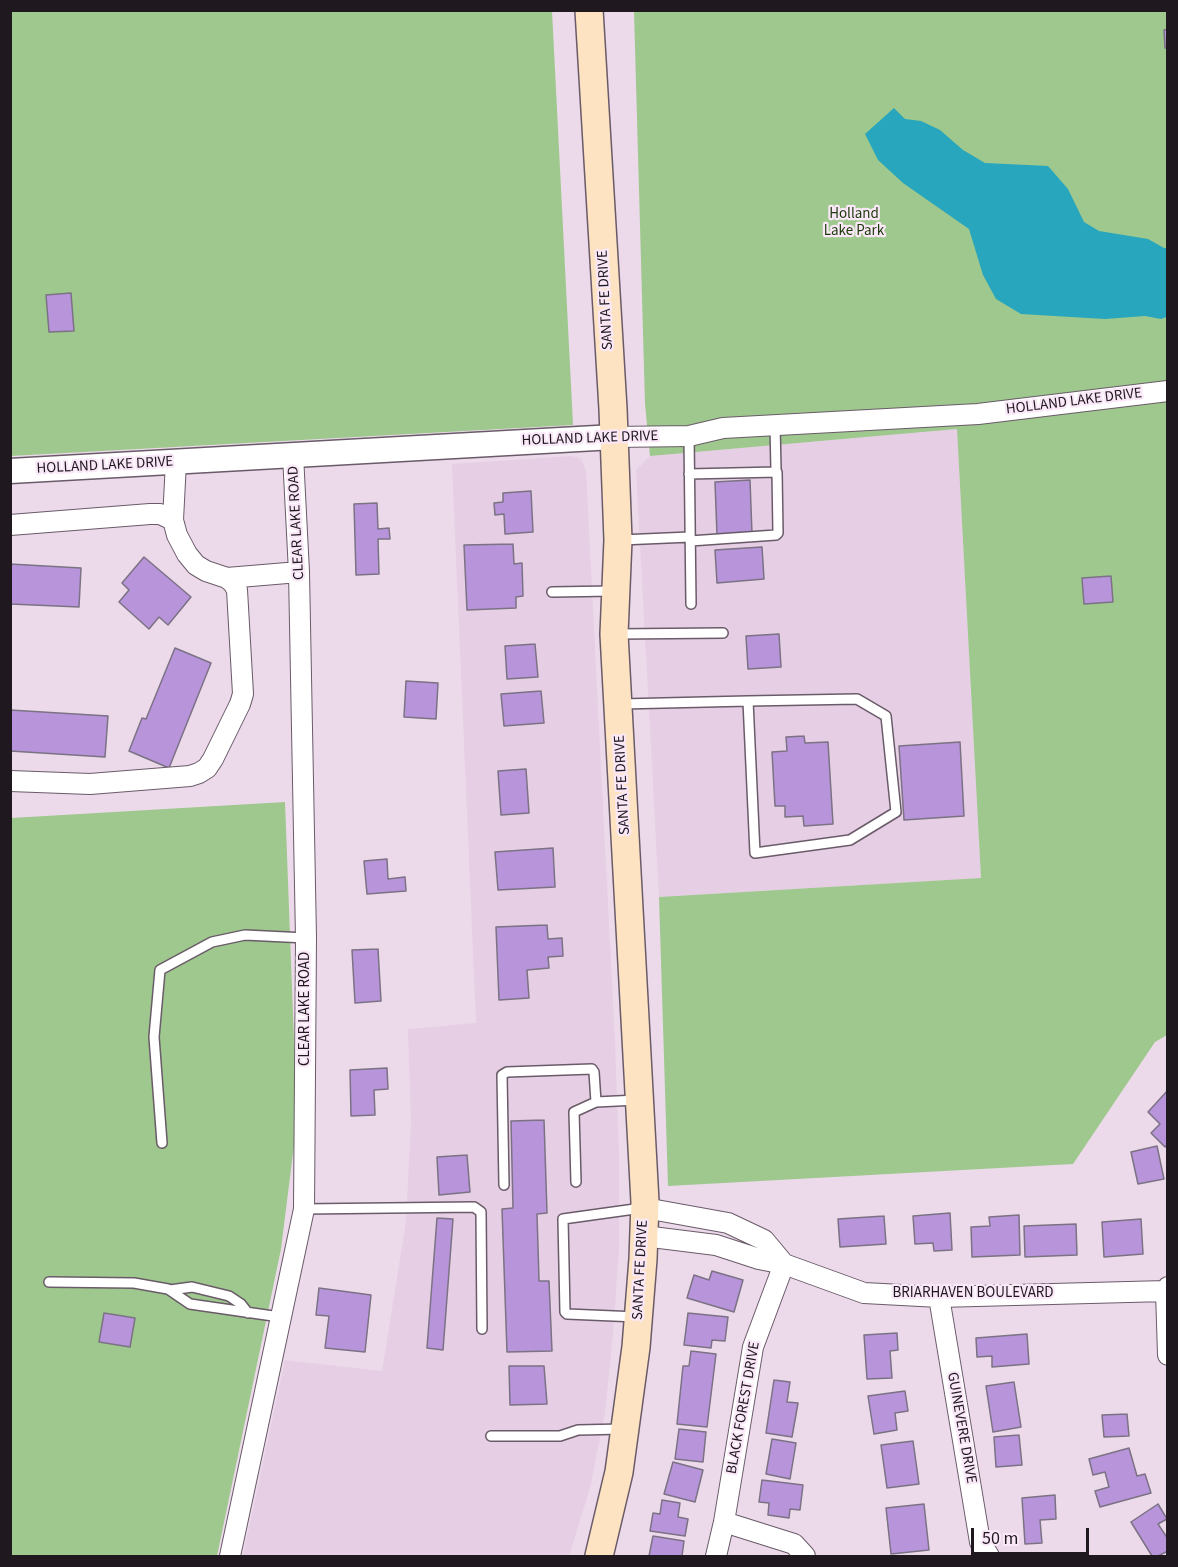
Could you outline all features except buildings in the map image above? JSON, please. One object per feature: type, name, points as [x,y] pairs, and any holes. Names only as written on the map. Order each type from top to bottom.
[{"type":"main road","name":"SANTA FE DRIVE","points":[[589,10],[614,437],[618,540],[614,634],[645,1208],[639,1317],[625,1428],[619,1472],[599,1557]]},
{"type":"street","name":"HOLLAND LAKE DRIVE","points":[[10,471],[614,437],[689,436],[723,428],[978,414],[1167,391]]},
{"type":"street","name":"CLEAR LAKE ROAD","points":[[230,1557],[304,1209],[306,938],[299,572],[293,454]]},
{"type":"street","points":[[10,781],[90,784],[190,776],[207,768],[240,705],[243,693],[237,590],[226,578],[196,565],[177,535],[173,520],[176,462]]},
{"type":"street","points":[[10,525],[150,514],[160,514],[173,520]]},
{"type":"street","points":[[226,578],[299,572]]},
{"type":"street","points":[[645,1208],[728,1223],[764,1240],[784,1264]]},
{"type":"street","name":"BRIARHAVEN BOULEVARD","points":[[644,1236],[716,1245],[759,1259],[784,1264],[864,1293],[939,1297],[1167,1288]]},
{"type":"street","name":"BLACK FOREST DRIVE","points":[[716,1557],[724,1522],[753,1347],[784,1264]]},
{"type":"street","points":[[1167,1288],[1167,1355]]},
{"type":"street","name":"GUINEVERE DRIVE","points":[[939,1297],[980,1542],[989,1557]]},
{"type":"street","points":[[724,1522],[794,1544],[805,1557]]},
{"type":"lane","points":[[618,540],[776,535],[778,533],[775,425]]},
{"type":"lane","points":[[689,436],[691,604]]},
{"type":"lane","points":[[689,474],[776,470]]},
{"type":"lane","points":[[552,592],[616,591]]},
{"type":"lane","points":[[614,634],[723,633]]},
{"type":"lane","points":[[618,704],[748,701],[857,699],[886,716],[896,812],[850,840],[755,853],[748,701]]},
{"type":"lane","points":[[162,1143],[154,1037],[160,970],[212,942],[234,937],[245,935],[306,938]]},
{"type":"lane","points":[[504,1185],[502,1076],[507,1072],[592,1069],[596,1102]]},
{"type":"lane","points":[[576,1182],[574,1112],[596,1102],[639,1100]]},
{"type":"lane","points":[[304,1209],[474,1207],[482,1212],[482,1329]]},
{"type":"lane","points":[[639,1317],[567,1314],[565,1312],[563,1219],[645,1208]]},
{"type":"lane","points":[[49,1282],[134,1283],[170,1290],[192,1287],[229,1296],[249,1313]]},
{"type":"lane","points":[[170,1290],[190,1304],[280,1317]]},
{"type":"lane","points":[[490,1436],[560,1436],[578,1430],[625,1428]]},
{"type":"shaded area","points":[[957,429],[981,878],[659,897],[636,470],[650,456]]},
{"type":"shaded area","points":[[572,456],[581,459],[586,471],[619,1157],[619,1248],[613,1335],[605,1413],[590,1488],[569,1556],[243,1556],[285,1360],[382,1371],[406,1222],[411,1123],[408,1029],[476,1023],[452,464]]},
{"type":"green space","points":[[11,11],[552,11],[573,425],[11,456]]},
{"type":"green space","name":"Holland Lake Park","points":[[634,11],[1167,11],[1167,1035],[1155,1042],[1073,1164],[668,1186],[659,897],[981,878],[957,429],[650,456],[645,404]]},
{"type":"green space","points":[[285,802],[297,1121],[281,1249],[217,1556],[11,1556],[11,818]]},
{"type":"water","points":[[894,108],[905,119],[921,121],[940,130],[963,150],[985,163],[1048,166],[1068,189],[1084,222],[1099,231],[1148,239],[1167,248],[1167,317],[1161,319],[1145,316],[1105,319],[1021,314],[996,299],[983,275],[969,229],[903,183],[878,160],[865,134]]}]
